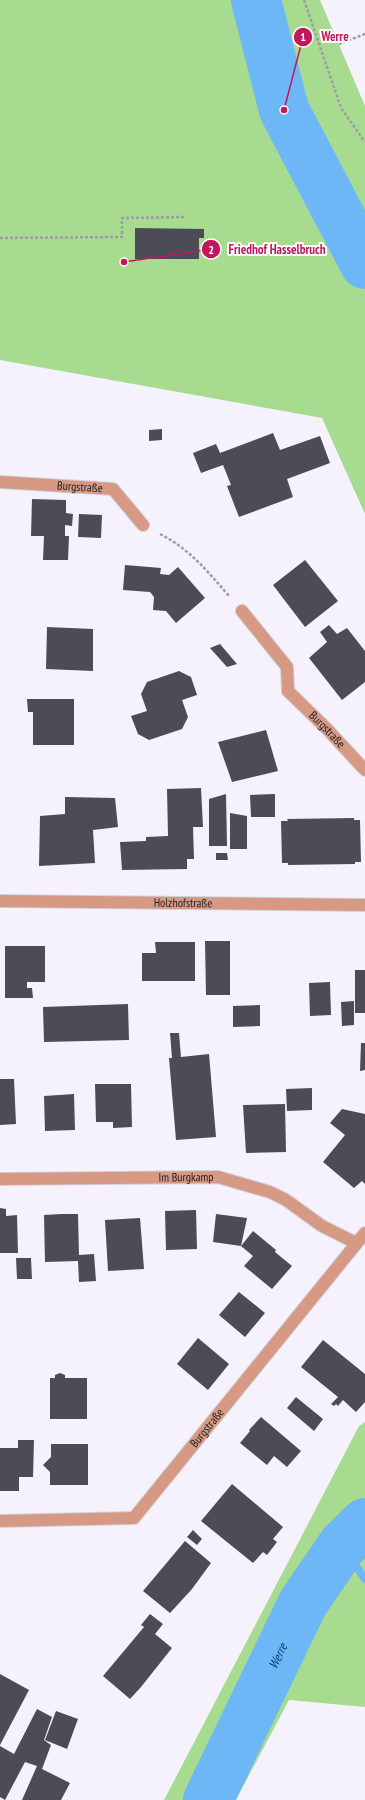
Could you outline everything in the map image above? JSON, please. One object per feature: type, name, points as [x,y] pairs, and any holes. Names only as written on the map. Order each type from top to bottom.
[{"type":"street","name":"Burgstraße","points":[[0,482],[113,489],[143,526]]},
{"type":"street","name":"Burgstraße","points":[[242,611],[287,667],[288,691],[328,729],[365,770]]},
{"type":"street","name":"Holzhofstraße","points":[[0,901],[365,905]]},
{"type":"street","name":"Im Burgkamp","points":[[0,1179],[218,1176],[270,1192],[286,1200],[322,1226],[356,1243]]},
{"type":"street","name":"Burgstraße","points":[[0,1521],[134,1518],[356,1243],[365,1234]]},
{"type":"path","points":[[304,0],[341,108],[365,142]]},
{"type":"path","points":[[339,44],[365,34]]},
{"type":"path","points":[[0,238],[122,237],[122,218],[186,218]]},
{"type":"path","points":[[176,542],[192,554],[242,611]]},
{"type":"green space","points":[[0,0],[320,0],[365,106],[365,514],[322,418],[0,360]]},
{"type":"green space","points":[[365,1422],[365,1707],[289,1700],[236,1800],[164,1800],[359,1426]]},
{"type":"building","points":[[135,228],[204,229],[204,238],[199,238],[199,259],[135,259]]},
{"type":"building","points":[[162,429],[162,440],[149,441],[149,430]]},
{"type":"building","points":[[273,433],[280,450],[320,436],[330,463],[287,479],[293,497],[239,517],[227,486],[231,485],[223,465],[201,473],[193,453],[216,444],[220,453]]},
{"type":"building","points":[[32,499],[66,500],[66,513],[73,514],[72,526],[65,525],[65,536],[69,536],[68,560],[43,560],[44,536],[31,536]]},
{"type":"building","points":[[79,514],[102,515],[101,538],[78,537]]},
{"type":"building","points":[[305,560],[338,601],[305,627],[273,585]]},
{"type":"building","points":[[125,565],[161,568],[160,574],[169,575],[178,567],[205,598],[176,623],[166,611],[153,610],[154,597],[150,592],[123,590]]},
{"type":"building","points":[[329,625],[337,634],[347,628],[365,651],[365,682],[342,700],[309,658],[327,642],[320,632]]},
{"type":"building","points":[[47,627],[93,629],[93,671],[46,669]]},
{"type":"building","points":[[220,644],[237,664],[227,667],[210,648]]},
{"type":"building","points":[[179,671],[191,677],[197,695],[182,700],[188,717],[182,729],[149,740],[138,734],[131,716],[147,711],[141,694],[147,682]]},
{"type":"building","points":[[27,699],[74,699],[74,745],[33,745],[33,712],[28,712]]},
{"type":"building","points":[[266,730],[278,771],[232,782],[218,742]]},
{"type":"building","points":[[201,788],[203,827],[193,827],[194,859],[187,859],[187,869],[122,870],[120,842],[146,841],[146,837],[168,836],[167,789]]},
{"type":"building","points":[[226,794],[227,846],[209,846],[209,799]]},
{"type":"building","points":[[275,794],[275,817],[251,817],[250,795]]},
{"type":"building","points":[[65,797],[115,798],[118,827],[93,830],[95,863],[39,866],[40,816],[65,814]]},
{"type":"building","points":[[230,813],[247,816],[247,849],[230,849]]},
{"type":"building","points":[[354,818],[354,820],[360,820],[361,862],[355,862],[355,864],[288,865],[288,863],[282,863],[281,821],[288,821],[287,819]]},
{"type":"building","points":[[216,853],[227,853],[228,860],[216,860]]},
{"type":"building","points":[[205,941],[230,941],[230,995],[206,995]]},
{"type":"building","points":[[155,942],[195,942],[195,981],[142,981],[142,953],[156,953]]},
{"type":"building","points":[[5,946],[45,946],[45,982],[27,982],[27,988],[32,988],[33,998],[5,998]]},
{"type":"building","points":[[355,970],[365,970],[365,1013],[355,1013]]},
{"type":"building","points":[[330,982],[331,1015],[310,1016],[309,983]]},
{"type":"building","points":[[354,1001],[354,1025],[342,1026],[341,1002]]},
{"type":"building","points":[[128,1004],[129,1040],[44,1042],[43,1007]]},
{"type":"building","points":[[260,1005],[260,1026],[233,1027],[233,1006]]},
{"type":"building","points":[[170,1033],[179,1033],[181,1057],[209,1054],[216,1137],[176,1140],[169,1058],[172,1058]]},
{"type":"building","points":[[361,1043],[365,1043],[365,1070],[360,1071]]},
{"type":"building","points":[[0,1079],[14,1079],[16,1124],[0,1125]]},
{"type":"building","points":[[95,1084],[131,1084],[132,1127],[113,1128],[113,1122],[96,1122]]},
{"type":"building","points":[[312,1088],[312,1110],[287,1111],[286,1089]]},
{"type":"building","points":[[74,1094],[75,1130],[45,1131],[44,1096]]},
{"type":"building","points":[[285,1104],[286,1152],[246,1153],[243,1105]]},
{"type":"building","points":[[342,1109],[365,1114],[365,1184],[362,1181],[354,1188],[323,1162],[345,1135],[330,1123]]},
{"type":"building","points":[[0,1208],[6,1209],[6,1216],[17,1215],[18,1253],[0,1253]]},
{"type":"building","points":[[196,1210],[197,1249],[166,1250],[165,1211]]},
{"type":"building","points":[[78,1214],[79,1255],[94,1254],[96,1281],[79,1282],[78,1261],[45,1262],[44,1215]]},
{"type":"building","points":[[216,1214],[247,1218],[241,1246],[213,1242]]},
{"type":"building","points":[[140,1218],[144,1269],[108,1271],[105,1220]]},
{"type":"building","points":[[253,1231],[276,1250],[275,1252],[292,1266],[272,1289],[244,1266],[253,1256],[241,1246]]},
{"type":"building","points":[[16,1258],[31,1258],[32,1279],[17,1279]]},
{"type":"building","points":[[239,1292],[265,1313],[245,1337],[219,1315]]},
{"type":"building","points":[[198,1338],[229,1364],[208,1390],[177,1364]]},
{"type":"building","points":[[323,1340],[365,1374],[365,1402],[356,1412],[343,1400],[338,1406],[336,1404],[334,1406],[331,1404],[338,1397],[301,1367]]},
{"type":"building","points":[[60,1373],[65,1375],[65,1378],[87,1378],[87,1419],[50,1419],[50,1378],[55,1378],[55,1375]]},
{"type":"building","points":[[296,1397],[323,1419],[314,1431],[287,1408]]},
{"type":"building","points":[[261,1417],[301,1451],[287,1467],[274,1456],[267,1465],[240,1443]]},
{"type":"building","points":[[18,1440],[34,1440],[33,1477],[19,1477],[19,1491],[0,1491],[0,1448],[18,1448]]},
{"type":"building","points":[[51,1444],[88,1444],[88,1485],[50,1485],[50,1472],[43,1465],[51,1457]]},
{"type":"building","points":[[232,1484],[283,1527],[273,1539],[277,1542],[267,1555],[263,1552],[253,1563],[201,1521]]},
{"type":"building","points":[[193,1530],[202,1539],[197,1545],[187,1537]]},
{"type":"building","points":[[185,1541],[211,1563],[192,1589],[170,1613],[143,1591]]},
{"type":"building","points":[[150,1614],[163,1624],[155,1634],[172,1648],[130,1699],[103,1676],[144,1627],[141,1625]]},
{"type":"building","points":[[0,1674],[29,1690],[0,1745]]},
{"type":"building","points":[[37,1709],[52,1717],[44,1740],[51,1745],[42,1769],[70,1783],[61,1800],[22,1800],[37,1766],[25,1762],[5,1800],[0,1797],[0,1746],[14,1754]]},
{"type":"building","points":[[56,1711],[78,1719],[67,1749],[45,1740]]},
{"type":"waterway","name":"Werre","points":[[256,0],[284,110],[365,264]]},
{"type":"waterway","name":"Werre","points":[[208,1800],[303,1603],[342,1546],[365,1523]]},
{"type":"waterway","points":[[342,1546],[365,1579]]},
{"type":"place","name":"Werre","points":[[284,110]]},
{"type":"place","name":"Friedhof Hasselbruch","points":[[124,262]]}]
